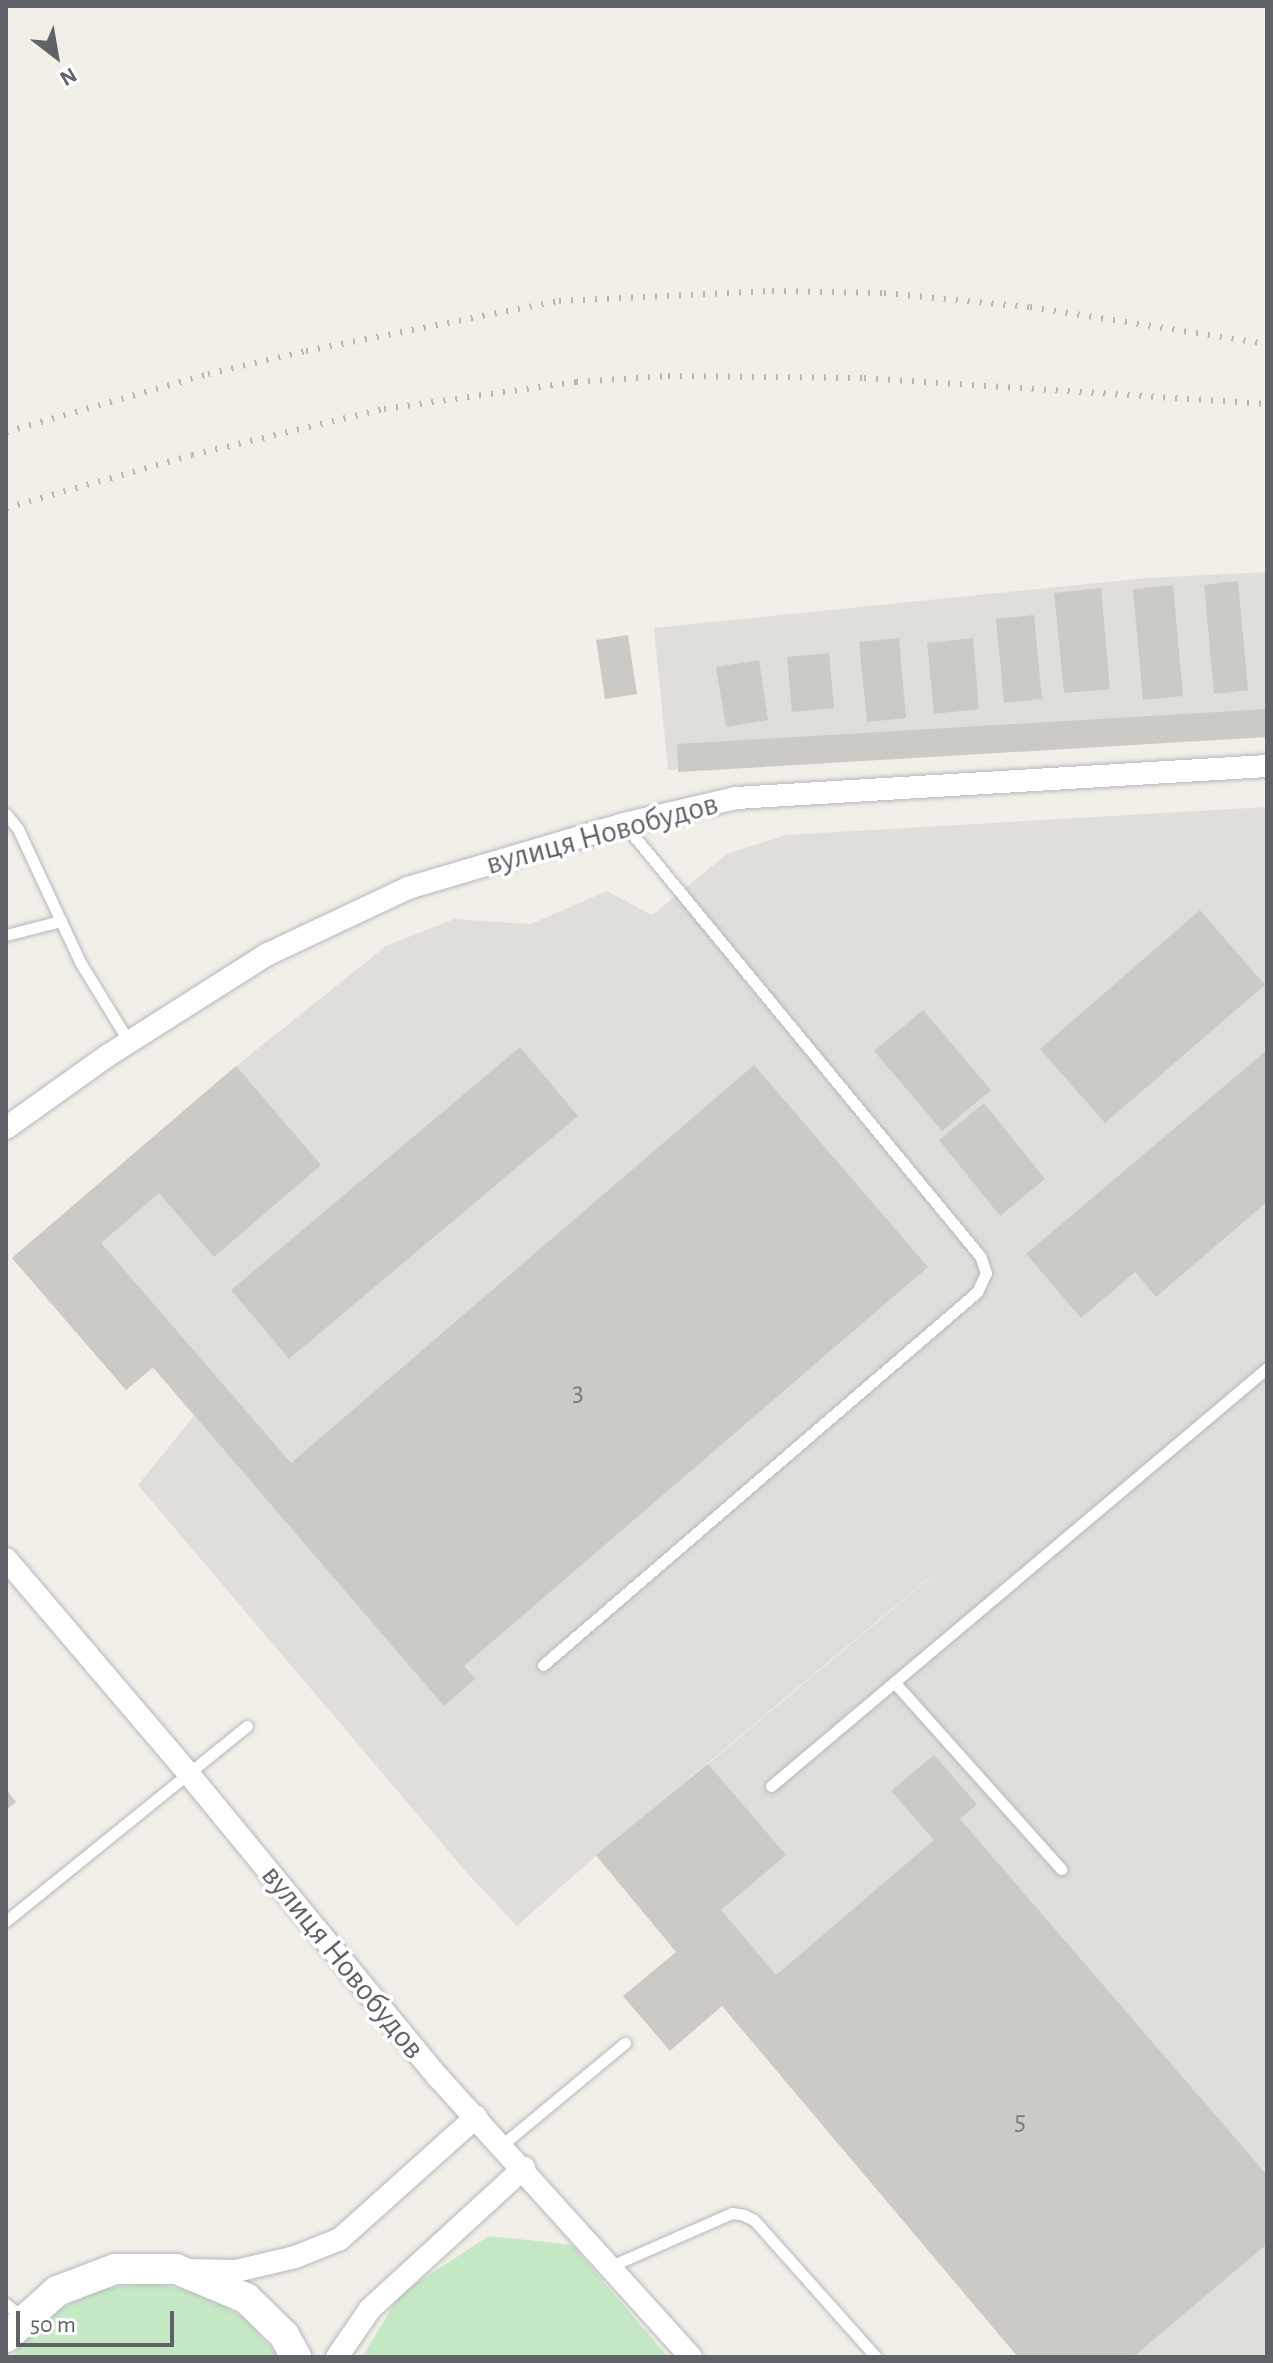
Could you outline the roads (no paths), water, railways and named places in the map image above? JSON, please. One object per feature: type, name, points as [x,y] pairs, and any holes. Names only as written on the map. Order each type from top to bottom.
[{"type":"street","name":"вулиця Новобудов","points":[[6,1128],[129,1042],[268,954],[408,888],[624,824],[736,798],[1267,766]]},
{"type":"street","name":"вулиця Новобудов","points":[[6,1559],[188,1773],[438,2077],[524,2168],[691,2357]]},
{"type":"street","points":[[12,2319],[57,2291],[115,2269],[236,2271],[295,2257],[340,2239],[476,2117]]},
{"type":"street","points":[[337,2357],[370,2309],[524,2168]]},
{"type":"street","points":[[176,2269],[246,2298],[284,2335],[296,2357]]},
{"type":"lane","points":[[6,814],[18,829],[80,962],[129,1042]]},
{"type":"lane","points":[[543,1665],[977,1292],[986,1273],[980,1256],[624,824]]},
{"type":"lane","points":[[6,935],[61,921]]},
{"type":"lane","points":[[771,1786],[1267,1368]]},
{"type":"lane","points":[[894,1682],[1061,1869]]},
{"type":"lane","points":[[6,1921],[247,1726]]},
{"type":"lane","points":[[502,2145],[625,2043]]},
{"type":"lane","points":[[611,2266],[732,2213],[744,2215],[754,2220],[876,2357]]},
{"type":"railway","points":[[6,432],[208,374],[306,351],[559,301],[772,291],[884,293],[1030,307],[1267,344]]},
{"type":"railway","points":[[6,508],[192,455],[384,409],[576,382],[668,376],[864,378],[1267,404]]}]
